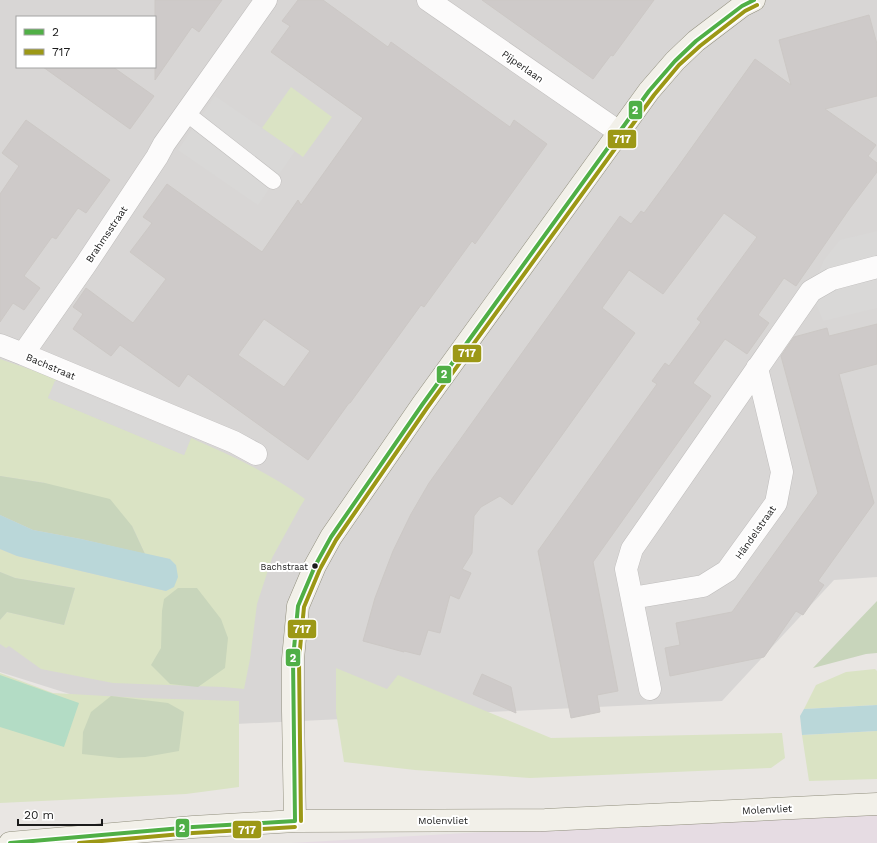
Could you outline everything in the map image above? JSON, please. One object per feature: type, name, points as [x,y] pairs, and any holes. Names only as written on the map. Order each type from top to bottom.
[{"type":"street","name":"Brahmsstraat","points":[[23,354],[86,264],[157,157],[164,144],[266,0]]},
{"type":"street","name":"Pijperlaan","points":[[428,0],[618,132]]},
{"type":"street","points":[[295,821],[293,659],[298,606],[315,566],[331,537],[422,405],[649,91],[675,61],[696,41],[742,6],[754,0]]},
{"type":"street","points":[[650,689],[626,569],[632,550],[811,291],[832,279],[877,267]]},
{"type":"street","name":"Bachstraat","points":[[0,345],[234,442],[256,454]]},
{"type":"street","name":"Händelstraat","points":[[632,598],[703,586],[727,572],[776,503],[782,472],[757,368]]},
{"type":"street","name":"Molenvliet","points":[[10,843],[193,827],[295,821],[545,820],[877,804]]},
{"type":"lane","points":[[186,113],[273,181]]},
{"type":"shaded area","points":[[0,0],[877,0],[877,577],[834,580],[722,701],[174,727],[0,672]]},
{"type":"shaded area","points":[[215,96],[295,151],[258,205],[178,150]]},
{"type":"shaded area","points":[[877,231],[877,308],[823,321],[811,291],[824,260],[840,240]]},
{"type":"shaded area","points":[[55,381],[191,438],[184,455],[48,398]]},
{"type":"shaded area","points":[[877,811],[877,843],[291,843]]},
{"type":"green space","points":[[291,87],[332,117],[303,157],[262,128]]},
{"type":"green space","points":[[0,359],[58,379],[55,381],[48,398],[184,455],[191,438],[264,473],[305,499],[272,558],[257,604],[250,659],[244,689],[113,683],[41,669],[9,646],[6,648],[0,644],[0,620],[7,612],[64,625],[75,588],[15,578],[0,572],[0,549],[17,556],[166,591],[170,559],[145,554],[132,526],[45,483],[0,476]]},
{"type":"green space","points":[[0,476],[45,483],[110,499],[132,526],[145,554],[81,539],[33,530],[0,515]]},
{"type":"green space","points":[[0,572],[15,578],[75,588],[64,625],[7,612],[0,620]]},
{"type":"green space","points":[[178,588],[197,588],[221,619],[228,638],[225,668],[198,687],[170,684],[151,665],[161,648],[162,611],[164,599]]},
{"type":"green space","points":[[877,601],[877,653],[866,654],[813,668]]},
{"type":"green space","points":[[336,668],[387,689],[398,675],[551,738],[782,733],[785,758],[771,768],[530,778],[415,770],[344,762],[336,712]]},
{"type":"green space","points":[[875,669],[877,671],[877,705],[804,709],[816,685],[846,672]]},
{"type":"green space","points":[[0,673],[53,693],[141,698],[239,701],[239,787],[186,794],[0,803]]},
{"type":"green space","points":[[0,675],[79,703],[64,747],[0,727]]},
{"type":"green space","points":[[111,696],[168,703],[184,712],[179,751],[145,757],[119,758],[82,754],[83,732],[91,712]]},
{"type":"green space","points":[[877,731],[877,779],[809,781],[802,735]]},
{"type":"water","points":[[0,515],[33,530],[170,559],[176,565],[178,577],[174,587],[166,591],[17,556],[0,549]]},
{"type":"water","points":[[877,705],[877,731],[802,735],[800,716],[804,709]]},
{"type":"building","points":[[155,0],[222,0],[199,32],[192,27],[155,80]]},
{"type":"building","points":[[298,0],[323,0],[388,47],[391,42],[510,127],[514,120],[547,144],[475,244],[472,241],[424,307],[421,305],[308,460],[188,374],[179,387],[120,345],[111,356],[73,329],[83,314],[73,307],[86,288],[133,323],[166,279],[130,252],[152,223],[143,217],[167,184],[262,252],[298,200],[301,205],[363,118],[271,52],[290,26],[282,21]],"holes":[[[264,319],[310,351],[284,387],[238,355]]]},
{"type":"building","points":[[482,0],[654,0],[613,56],[611,55],[593,79]]},
{"type":"building","points":[[869,15],[877,44],[877,96],[825,109],[876,145],[868,156],[877,163],[877,172],[796,286],[784,278],[758,315],[769,323],[747,354],[725,339],[693,383],[711,396],[593,562],[618,691],[597,695],[600,712],[571,718],[538,551],[657,384],[652,381],[665,363],[669,366],[701,322],[697,319],[757,237],[724,213],[663,294],[629,270],[602,308],[635,333],[512,505],[500,496],[481,507],[474,516],[472,553],[462,569],[471,573],[459,599],[450,595],[440,633],[428,630],[420,655],[363,641],[375,598],[393,551],[411,514],[429,483],[620,216],[631,224],[641,211],[644,213],[755,59],[791,85],[779,40]]},
{"type":"building","points":[[44,68],[114,68],[154,96],[130,129]]},
{"type":"building","points":[[26,120],[110,180],[86,213],[78,208],[56,239],[52,237],[24,276],[40,288],[24,310],[13,303],[0,322],[0,194],[19,166],[2,153]]},
{"type":"building","points":[[877,324],[877,364],[839,374],[874,503],[818,581],[824,585],[803,615],[796,611],[764,657],[670,676],[665,648],[680,645],[676,623],[732,612],[818,493],[781,356],[794,337],[827,328],[829,336]]},
{"type":"building","points":[[482,674],[511,687],[516,713],[473,694]]},
{"type":"transit line","name":"2","points":[[295,821],[293,659],[298,606],[315,566],[331,537],[422,405],[649,91],[675,61],[696,41],[742,6],[754,0]]},
{"type":"transit line","name":"717","points":[[301,821],[299,659],[304,607],[320,569],[336,540],[427,408],[654,95],[679,65],[700,46],[745,11],[757,5]]},
{"type":"transit line","name":"2","points":[[10,843],[193,827],[295,821]]},
{"type":"transit line","name":"717","points":[[79,843],[193,833],[295,827]]},
{"type":"place","name":"Bachstraat","points":[[315,566]]}]
